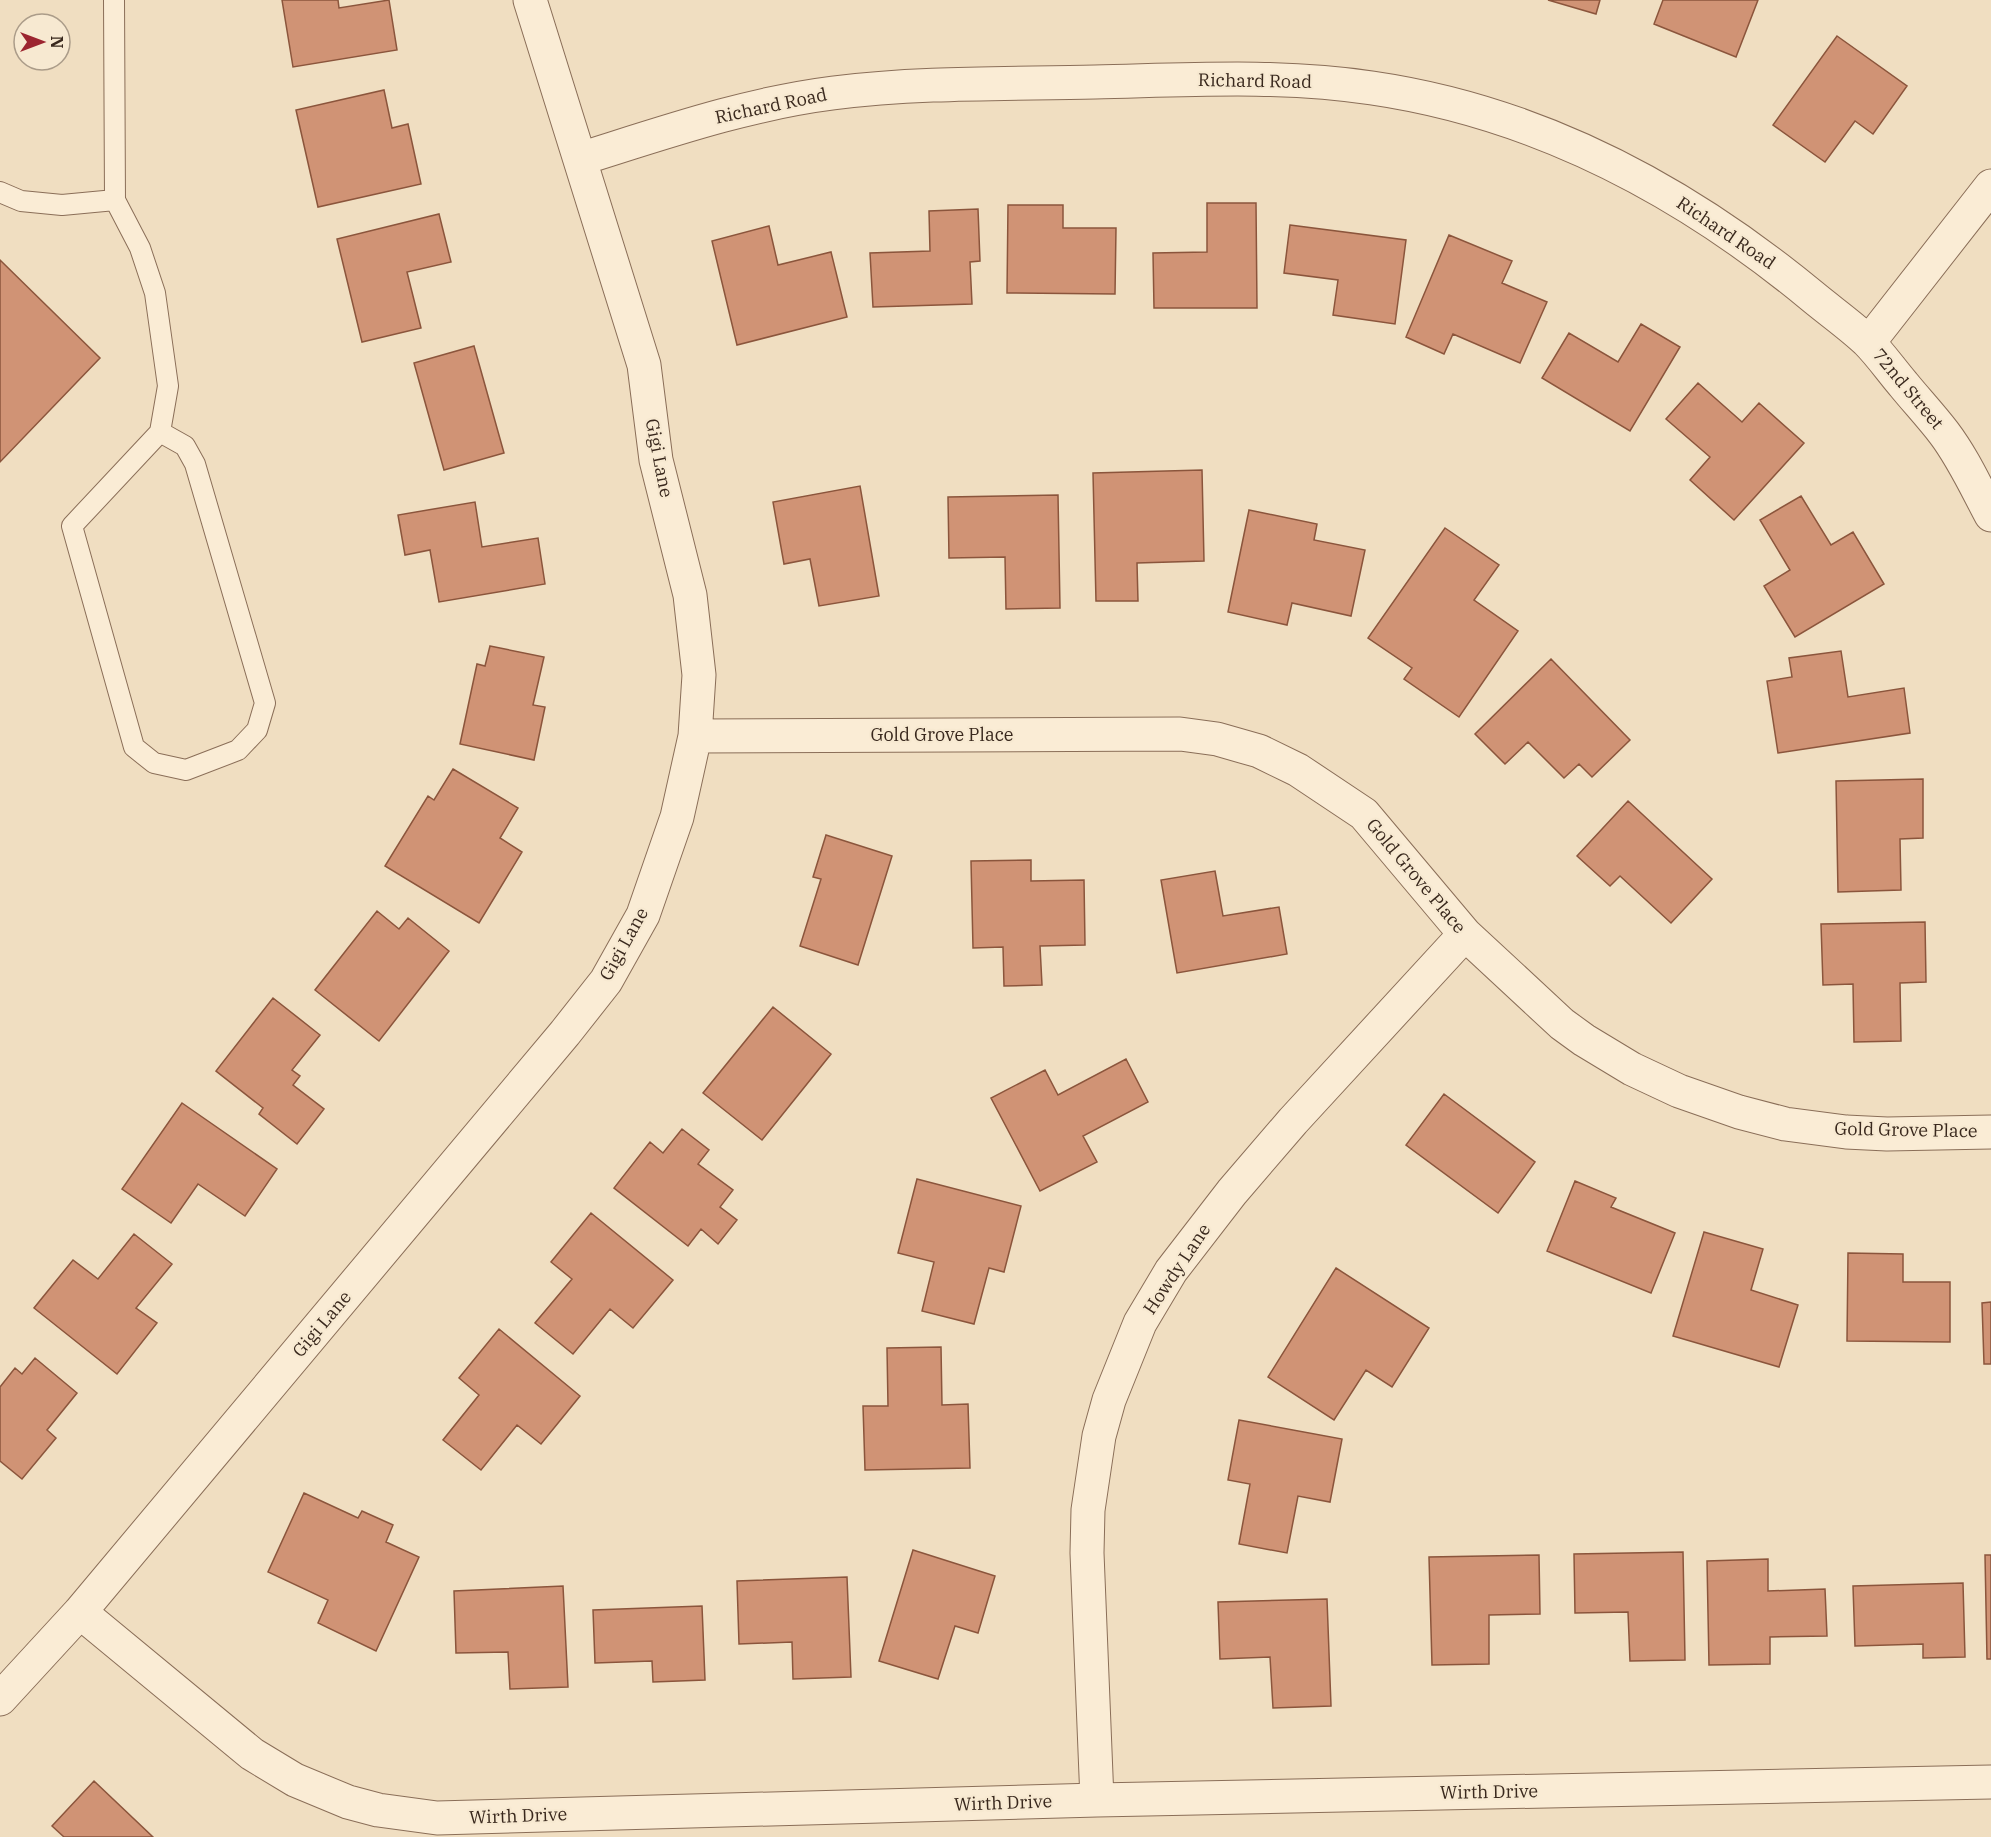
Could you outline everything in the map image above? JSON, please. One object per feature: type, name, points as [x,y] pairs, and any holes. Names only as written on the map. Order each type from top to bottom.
[{"type":"street","name":"Gigi Lane","points":[[0,1699],[80,1612],[565,1033],[606,981],[643,915],[677,817],[694,736],[699,675],[690,595],[656,460],[644,365],[530,0]]},
{"type":"street","name":"Richard Road","points":[[580,159],[726,113],[832,93],[888,88],[1260,78],[1376,88],[1489,114],[1558,138],[1610,162],[1671,195],[1725,231],[1785,273],[1869,342]]},
{"type":"street","name":"72nd Street","points":[[1991,186],[1869,342],[1944,434],[1961,459],[1991,515]]},
{"type":"street","name":"Gold Grove Place","points":[[694,736],[1180,734],[1217,739],[1259,751],[1298,770],[1364,814],[1465,934],[1562,1024],[1632,1069],[1679,1091],[1785,1124],[1846,1132],[1887,1134],[1991,1132]]},
{"type":"street","name":"Howdy Lane","points":[[1097,1800],[1087,1553],[1089,1510],[1099,1436],[1109,1400],[1140,1323],[1171,1271],[1232,1192],[1293,1120],[1465,934]]},
{"type":"street","name":"Wirth Drive","points":[[80,1612],[252,1754],[295,1780],[348,1802],[378,1810],[437,1818],[1097,1800],[1991,1782]]},
{"type":"lane","points":[[114,0],[115,200],[140,248],[155,293],[168,386],[160,432],[72,526],[134,747],[154,762],[186,770],[238,750],[256,730],[265,702],[195,464],[184,446],[160,432]]},
{"type":"lane","points":[[0,192],[21,201],[62,205],[115,200]]},
{"type":"building","points":[[282,0],[338,0],[339,8],[389,0],[397,50],[293,67]]},
{"type":"building","points":[[1548,0],[1600,0],[1596,14]]},
{"type":"building","points":[[1663,0],[1758,0],[1736,57],[1654,24]]},
{"type":"building","points":[[1837,36],[1907,86],[1873,134],[1855,121],[1825,162],[1773,125]]},
{"type":"building","points":[[384,90],[392,128],[408,124],[421,184],[318,207],[296,110]]},
{"type":"building","points":[[1207,203],[1256,203],[1257,308],[1154,308],[1153,253],[1207,252]]},
{"type":"building","points":[[1008,205],[1063,205],[1063,228],[1116,228],[1115,294],[1007,293]]},
{"type":"building","points":[[978,209],[980,261],[970,262],[972,304],[873,307],[870,253],[930,251],[929,211]]},
{"type":"building","points":[[439,214],[451,262],[407,272],[421,328],[362,342],[337,239]]},
{"type":"building","points":[[1290,225],[1406,240],[1395,324],[1333,315],[1338,280],[1284,273]]},
{"type":"building","points":[[769,226],[778,265],[831,252],[847,317],[737,345],[712,241]]},
{"type":"building","points":[[1449,235],[1512,261],[1502,283],[1547,302],[1520,363],[1453,334],[1444,354],[1406,337]]},
{"type":"building","points":[[0,260],[100,358],[0,462]]},
{"type":"building","points":[[1641,324],[1680,347],[1630,431],[1542,378],[1569,333],[1618,362]]},
{"type":"building","points":[[474,346],[504,453],[444,470],[414,363]]},
{"type":"building","points":[[1698,383],[1742,422],[1759,403],[1804,443],[1734,520],[1690,480],[1710,457],[1666,419]]},
{"type":"building","points":[[1202,470],[1204,561],[1137,563],[1138,601],[1096,601],[1093,473]]},
{"type":"building","points":[[860,486],[879,596],[819,606],[810,559],[784,564],[773,502]]},
{"type":"building","points":[[1058,495],[1060,608],[1006,609],[1005,557],[949,558],[948,497]]},
{"type":"building","points":[[1801,496],[1831,545],[1853,532],[1884,584],[1795,637],[1764,586],[1790,570],[1760,520]]},
{"type":"building","points":[[475,502],[482,547],[538,538],[545,584],[439,602],[430,550],[405,555],[398,515]]},
{"type":"building","points":[[1249,510],[1317,524],[1314,540],[1365,550],[1351,616],[1292,603],[1287,625],[1228,612]]},
{"type":"building","points":[[1445,528],[1499,565],[1474,600],[1518,631],[1459,717],[1404,679],[1412,668],[1368,638]]},
{"type":"building","points":[[490,646],[544,657],[533,705],[545,707],[534,760],[460,744],[477,664],[485,666]]},
{"type":"building","points":[[1841,651],[1848,697],[1904,688],[1910,733],[1778,753],[1767,681],[1792,677],[1789,658]]},
{"type":"building","points":[[1551,659],[1630,740],[1592,777],[1579,764],[1564,778],[1528,742],[1505,764],[1475,734]]},
{"type":"building","points":[[453,769],[518,808],[500,838],[522,852],[479,923],[385,866],[428,796],[434,800]]},
{"type":"building","points":[[1923,779],[1923,838],[1900,839],[1901,890],[1838,892],[1836,781]]},
{"type":"building","points":[[1628,801],[1712,879],[1671,923],[1620,876],[1610,886],[1577,856]]},
{"type":"building","points":[[826,835],[892,856],[858,965],[800,946],[821,879],[813,877]]},
{"type":"building","points":[[1031,860],[1031,881],[1084,880],[1085,945],[1040,946],[1042,985],[1004,986],[1003,947],[973,948],[971,861]]},
{"type":"building","points":[[1215,871],[1223,916],[1279,907],[1287,954],[1177,973],[1161,880]]},
{"type":"building","points":[[377,911],[399,929],[408,918],[449,951],[379,1041],[315,990]]},
{"type":"building","points":[[1925,922],[1926,982],[1900,983],[1901,1041],[1854,1042],[1853,984],[1823,985],[1821,924]]},
{"type":"building","points":[[273,998],[320,1035],[292,1070],[300,1076],[293,1085],[324,1109],[297,1144],[259,1114],[263,1108],[216,1071]]},
{"type":"building","points":[[773,1007],[831,1054],[762,1140],[703,1093]]},
{"type":"building","points":[[1126,1059],[1148,1102],[1083,1136],[1097,1162],[1040,1191],[991,1098],[1045,1070],[1058,1095]]},
{"type":"building","points":[[1444,1094],[1535,1162],[1498,1213],[1406,1145]]},
{"type":"building","points":[[182,1103],[277,1169],[245,1216],[198,1184],[171,1223],[122,1189]]},
{"type":"building","points":[[682,1129],[709,1150],[698,1164],[733,1190],[720,1207],[737,1220],[718,1244],[701,1229],[688,1246],[614,1188],[650,1142],[663,1153]]},
{"type":"building","points":[[917,1179],[1021,1206],[1004,1272],[989,1268],[974,1324],[922,1311],[934,1262],[898,1253]]},
{"type":"building","points":[[1575,1181],[1616,1198],[1611,1207],[1675,1233],[1651,1293],[1547,1251]]},
{"type":"building","points":[[591,1213],[673,1280],[633,1328],[610,1309],[573,1354],[535,1323],[572,1279],[551,1262]]},
{"type":"building","points":[[1704,1232],[1763,1249],[1751,1290],[1798,1305],[1779,1367],[1673,1336]]},
{"type":"building","points":[[134,1234],[172,1264],[136,1308],[157,1323],[117,1374],[34,1308],[73,1260],[98,1279]]},
{"type":"building","points":[[1848,1253],[1903,1254],[1903,1282],[1950,1282],[1950,1342],[1847,1341]]},
{"type":"building","points":[[1336,1268],[1429,1328],[1392,1387],[1366,1370],[1334,1420],[1268,1377]]},
{"type":"building","points":[[1991,1302],[1991,1364],[1984,1364],[1982,1303]]},
{"type":"building","points":[[499,1329],[580,1396],[541,1444],[517,1425],[481,1470],[443,1440],[479,1395],[459,1378]]},
{"type":"building","points":[[941,1347],[942,1405],[968,1404],[970,1468],[865,1470],[863,1406],[888,1406],[887,1348]]},
{"type":"building","points":[[35,1358],[77,1393],[47,1430],[56,1438],[22,1479],[0,1461],[0,1387],[15,1368],[22,1374]]},
{"type":"building","points":[[1239,1420],[1342,1439],[1330,1502],[1298,1496],[1287,1553],[1239,1544],[1250,1484],[1228,1480]]},
{"type":"building","points":[[304,1493],[358,1518],[362,1511],[393,1525],[386,1542],[419,1557],[376,1651],[318,1623],[328,1600],[268,1572]]},
{"type":"building","points":[[913,1550],[995,1576],[978,1633],[955,1626],[938,1679],[879,1661]]},
{"type":"building","points":[[1683,1552],[1685,1660],[1630,1661],[1628,1612],[1575,1613],[1574,1554]]},
{"type":"building","points":[[1539,1555],[1540,1614],[1489,1615],[1489,1664],[1432,1665],[1429,1557]]},
{"type":"building","points":[[1985,1555],[1991,1555],[1991,1659],[1987,1659]]},
{"type":"building","points":[[1768,1559],[1768,1591],[1825,1589],[1827,1636],[1770,1637],[1770,1664],[1709,1665],[1707,1561]]},
{"type":"building","points":[[847,1577],[851,1677],[793,1679],[792,1642],[739,1644],[737,1581]]},
{"type":"building","points":[[1963,1583],[1965,1657],[1923,1658],[1923,1644],[1855,1646],[1853,1586]]},
{"type":"building","points":[[563,1586],[568,1687],[510,1689],[508,1652],[456,1653],[454,1591]]},
{"type":"building","points":[[1327,1599],[1331,1706],[1273,1708],[1270,1657],[1220,1659],[1218,1602]]},
{"type":"building","points":[[702,1606],[705,1680],[653,1682],[652,1661],[595,1663],[593,1610]]},
{"type":"building","points":[[94,1781],[153,1837],[64,1837],[52,1826]]}]
